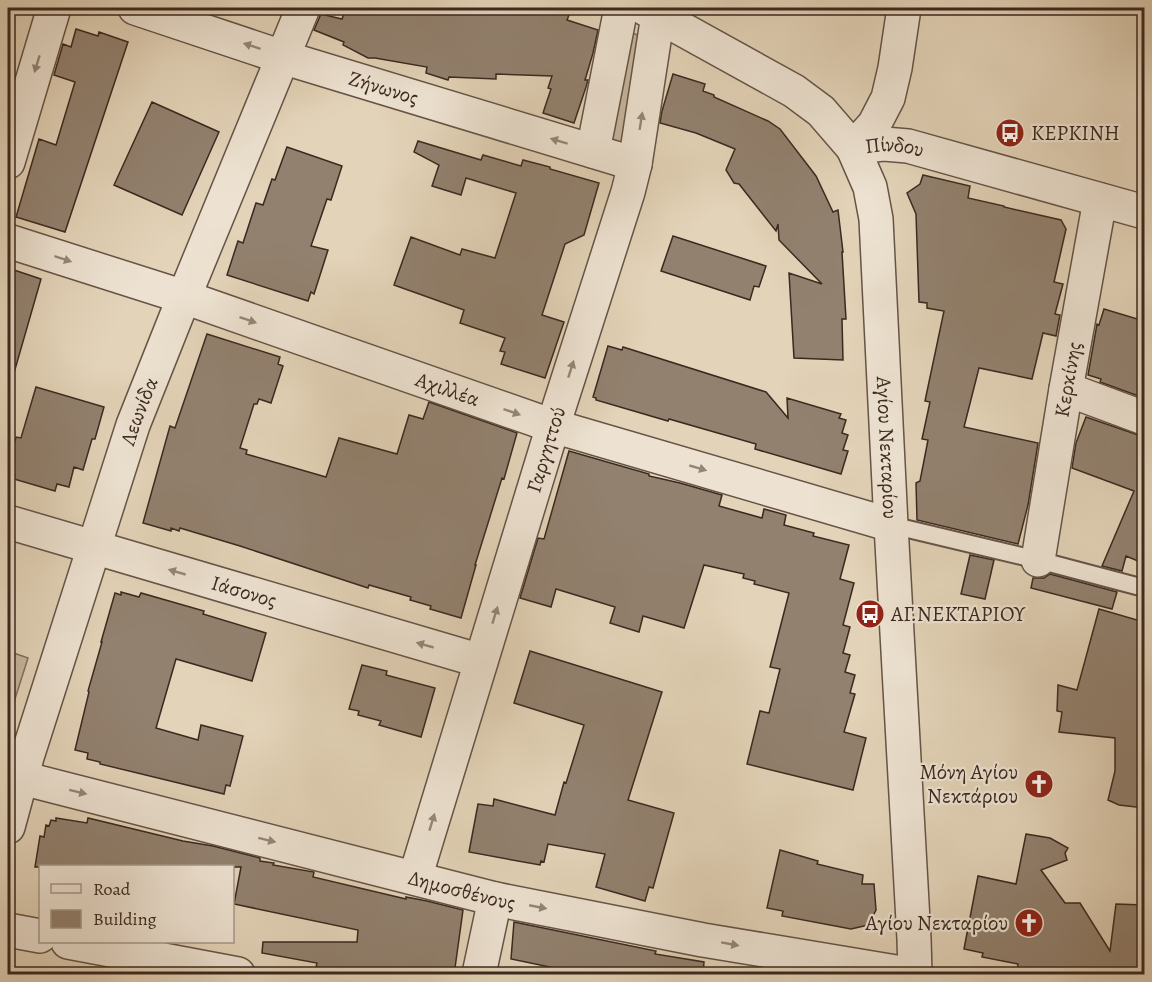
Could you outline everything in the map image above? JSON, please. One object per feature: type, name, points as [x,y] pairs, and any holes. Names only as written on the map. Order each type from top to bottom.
[{"type":"street","points":[[8,162],[54,8]]},
{"type":"street","name":"Ζήνωνος","points":[[135,8],[282,57],[634,164]]},
{"type":"street","name":"Λεωνίδα","points":[[8,827],[19,761],[94,548],[133,424],[303,8]]},
{"type":"street","points":[[592,151],[621,8]]},
{"type":"street","points":[[853,148],[874,124],[888,98],[904,8]]},
{"type":"street","name":"Πίνδου","points":[[651,11],[794,91],[821,111],[853,148],[884,144],[908,146],[1144,212]]},
{"type":"street","name":"Γαργηττού","points":[[415,878],[553,426],[625,203],[634,164],[651,11]]},
{"type":"street","name":"Αγίου Νεκταρίου","points":[[853,148],[870,187],[876,219],[915,975]]},
{"type":"street","name":"Κερκίνης","points":[[1038,560],[1100,200]]},
{"type":"street","name":"Αχιλλέα","points":[[8,241],[184,297],[553,426],[891,525]]},
{"type":"street","points":[[1066,389],[1144,418]]},
{"type":"street","name":"Ιάσονος","points":[[8,522],[481,661]]},
{"type":"street","name":"Δημοσθένους","points":[[19,761],[415,878],[495,899],[703,940],[908,975]]},
{"type":"street","points":[[479,975],[495,899]]},
{"type":"street","points":[[8,930],[39,936]]},
{"type":"street","points":[[73,943],[238,975]]},
{"type":"lane","points":[[891,525],[1144,588]]},
{"type":"shaded area","points":[[624,29],[644,38],[623,147],[602,140]]},
{"type":"shaded area","points":[[8,651],[28,658],[8,721]]},
{"type":"building","points":[[346,8],[545,8],[569,15],[567,20],[598,30],[585,80],[588,80],[574,123],[543,113],[551,89],[548,88],[552,76],[496,74],[496,79],[449,77],[448,80],[426,73],[427,67],[368,58],[343,45],[344,42],[314,30],[321,14],[342,19]]},
{"type":"building","points":[[76,29],[98,36],[99,32],[128,42],[65,232],[16,217],[39,139],[56,145],[75,82],[54,75],[63,44],[71,47]]},
{"type":"building","points":[[673,74],[705,84],[703,91],[768,121],[780,129],[816,176],[833,212],[838,210],[843,252],[846,319],[842,319],[843,360],[794,358],[789,273],[822,284],[779,240],[778,224],[776,231],[739,184],[734,183],[726,170],[735,149],[696,133],[660,123]]},
{"type":"building","points":[[152,102],[219,132],[182,215],[114,185]]},
{"type":"building","points":[[418,141],[481,160],[483,155],[521,166],[523,160],[599,183],[584,235],[565,244],[542,315],[564,322],[545,378],[501,364],[505,352],[500,351],[505,338],[460,323],[464,310],[394,285],[411,237],[460,255],[462,249],[495,258],[516,193],[466,178],[461,195],[432,186],[439,165],[414,152]]},
{"type":"building","points":[[287,147],[342,166],[331,200],[327,199],[311,246],[328,250],[314,294],[311,292],[308,301],[227,275],[238,241],[243,243],[256,203],[263,205]]},
{"type":"building","points":[[923,175],[970,186],[968,198],[1061,220],[1066,229],[1054,282],[1063,284],[1055,314],[1060,315],[1056,336],[1043,333],[1032,379],[979,368],[964,427],[1038,443],[1028,505],[1018,544],[917,520],[916,483],[920,481],[928,440],[922,439],[930,402],[925,401],[944,311],[927,308],[927,303],[919,302],[916,214],[907,193],[920,184]]},
{"type":"building","points":[[673,236],[766,266],[759,287],[754,286],[750,300],[661,271]]},
{"type":"building","points":[[8,268],[41,279],[14,373],[8,372]]},
{"type":"building","points":[[1104,309],[1144,321],[1144,398],[1100,382],[1101,379],[1088,375],[1097,324],[1099,325]]},
{"type":"building","points":[[207,334],[280,357],[278,364],[283,366],[271,403],[259,399],[257,404],[254,404],[240,448],[247,450],[246,454],[326,477],[339,438],[397,454],[409,415],[423,419],[429,402],[517,433],[475,565],[461,618],[430,609],[431,606],[410,600],[411,597],[369,585],[368,588],[180,528],[179,531],[171,528],[171,531],[143,523],[170,426],[175,428]]},
{"type":"building","points":[[608,346],[622,350],[623,347],[766,392],[788,418],[787,398],[841,414],[839,418],[846,420],[842,433],[848,435],[843,450],[848,451],[841,474],[755,449],[756,444],[596,400],[593,397]]},
{"type":"building","points":[[36,387],[104,407],[83,470],[74,467],[69,487],[57,484],[55,491],[14,479],[15,475],[8,473],[16,437],[21,438]]},
{"type":"building","points":[[1086,417],[1144,437],[1144,546],[1138,561],[1126,556],[1122,571],[1102,566],[1134,491],[1072,468],[1076,443]]},
{"type":"building","points":[[569,451],[649,474],[649,476],[722,495],[719,506],[762,518],[764,509],[786,515],[784,525],[814,533],[813,536],[849,545],[840,579],[854,583],[843,625],[850,627],[843,653],[850,655],[845,672],[855,675],[850,693],[855,694],[844,732],[866,738],[853,790],[747,764],[760,711],[769,713],[780,669],[770,667],[789,593],[754,584],[755,581],[743,578],[744,574],[704,565],[684,628],[643,616],[639,632],[610,623],[615,607],[556,589],[551,607],[520,598],[538,538],[544,539]]},
{"type":"building","points":[[970,555],[994,560],[985,599],[961,594]]},
{"type":"building","points":[[1050,574],[1117,592],[1112,609],[1031,588],[1033,578],[1044,578]]},
{"type":"building","points":[[121,592],[139,597],[141,593],[204,611],[203,614],[266,633],[252,681],[176,659],[156,728],[198,740],[201,725],[243,736],[230,786],[226,785],[224,794],[100,764],[100,762],[87,759],[88,753],[75,750],[88,691],[115,593],[121,595]]},
{"type":"building","points":[[1099,609],[1144,622],[1144,808],[1119,805],[1108,800],[1115,771],[1115,738],[1059,732],[1062,712],[1057,711],[1058,685],[1077,690]]},
{"type":"building","points":[[530,651],[662,692],[628,800],[674,813],[653,888],[649,887],[645,901],[596,887],[605,854],[548,844],[544,862],[541,861],[540,865],[469,852],[478,804],[493,806],[494,799],[555,815],[584,725],[514,703]]},
{"type":"building","points":[[362,665],[387,671],[386,675],[435,688],[421,737],[379,725],[381,721],[358,715],[359,711],[349,709]]},
{"type":"building","points":[[56,818],[87,823],[88,818],[213,846],[260,858],[260,861],[274,863],[273,865],[314,872],[313,877],[463,910],[454,975],[366,975],[316,967],[317,963],[262,953],[263,942],[357,942],[358,930],[234,904],[241,867],[234,867],[234,865],[39,865],[35,867],[40,836],[44,837],[46,825],[49,826],[51,820],[56,821]]},
{"type":"building","points":[[1026,834],[1050,838],[1068,848],[1065,853],[1067,860],[1041,870],[1065,903],[1080,903],[1110,951],[1116,904],[1144,905],[1144,975],[1018,975],[1018,964],[982,957],[983,953],[964,949],[978,876],[1016,884]]},
{"type":"building","points":[[780,850],[818,861],[817,864],[863,875],[862,884],[874,884],[876,910],[868,925],[851,929],[782,916],[783,911],[767,908]]},
{"type":"building","points":[[514,922],[656,951],[655,954],[704,962],[703,975],[588,975],[511,959]]},
{"type":"place","name":"ΚΕΡΚΙΝΗ","points":[[1010,133]]},
{"type":"place","name":"ΑΓ.ΝΕΚΤΑΡΙΟΥ","points":[[870,614]]},
{"type":"place","name":"Μόνη Αγίου Νεκτάριου","points":[[1039,784]]},
{"type":"place","name":"Αγίου Νεκταρίου","points":[[1029,923]]}]
